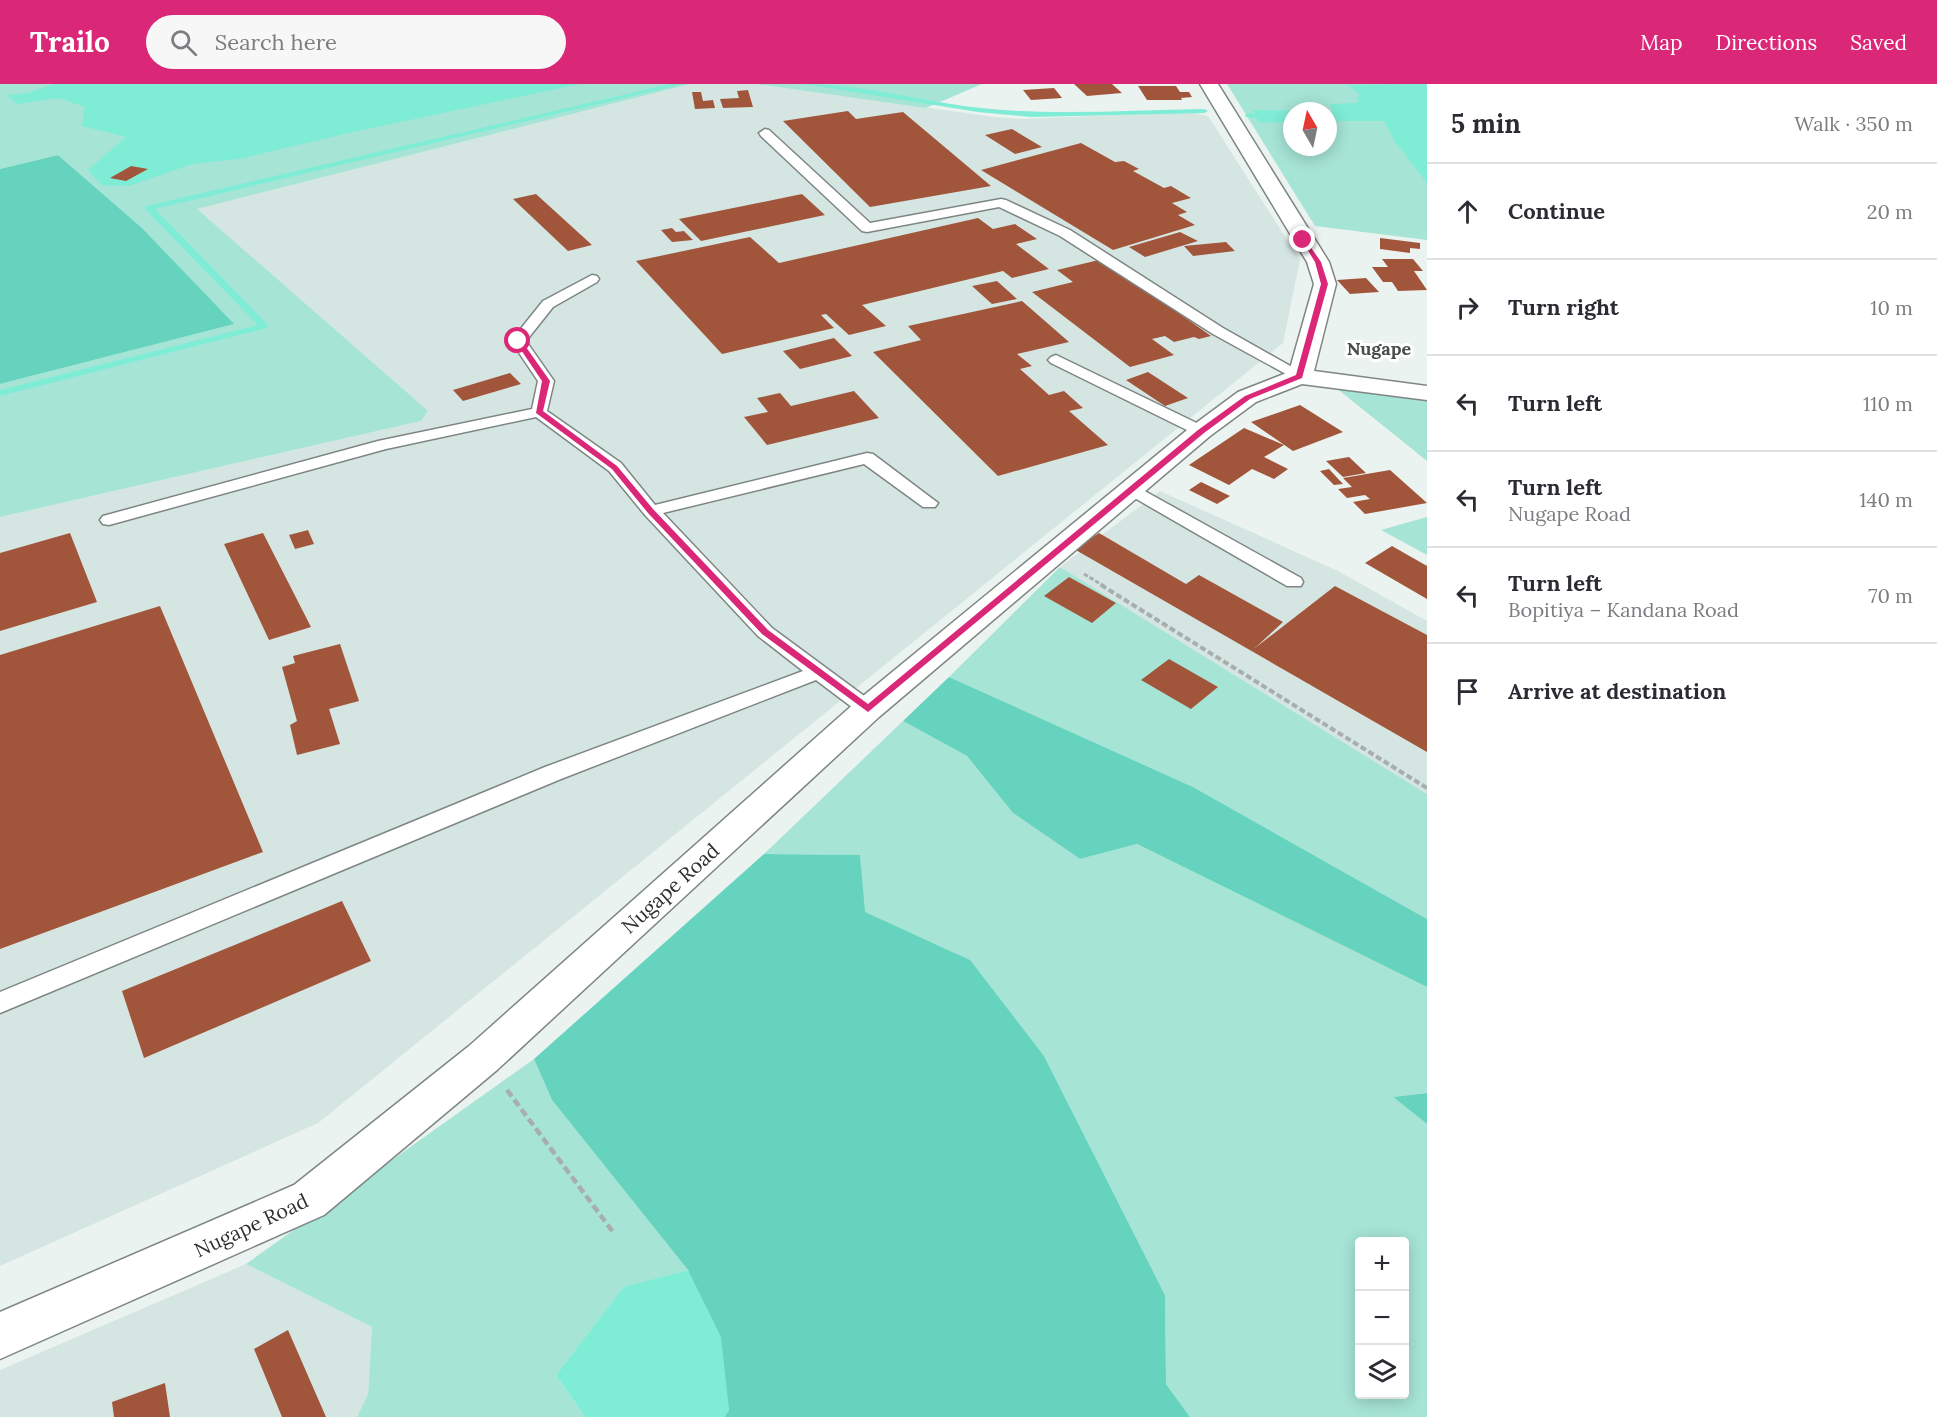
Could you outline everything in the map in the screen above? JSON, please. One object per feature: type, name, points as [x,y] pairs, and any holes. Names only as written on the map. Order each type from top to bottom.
[{"type":"main road","points":[[1209,84],[1318,262],[1322,273],[1325,284],[1300,376],[1427,393]]},
{"type":"main road","name":"Nugape Road","points":[[0,1336],[309,1200],[483,1058],[868,709],[1201,431],[1247,398],[1300,376]]},
{"type":"lane","points":[[765,133],[867,228],[1001,203],[1065,232],[1218,331],[1300,376]]},
{"type":"lane","points":[[539,412],[546,381],[518,341],[548,304],[592,279]]},
{"type":"lane","points":[[1056,360],[1201,431]]},
{"type":"lane","points":[[108,520],[384,445],[539,412],[615,467],[651,511],[765,632],[868,709]]},
{"type":"lane","points":[[651,511],[867,458],[929,503]]},
{"type":"lane","points":[[1132,489],[1294,582]]},
{"type":"lane","points":[[0,1003],[553,773],[819,672]]},
{"type":"path","points":[[1051,556],[1068,564],[1427,788]]},
{"type":"path","points":[[483,1058],[613,1232]]},
{"type":"shaded area","points":[[0,84],[690,84],[197,209],[428,411],[421,421],[0,517],[0,384],[233,324],[142,228],[58,155],[0,169]]},
{"type":"shaded area","points":[[54,84],[580,84],[353,132],[239,159],[192,164],[129,186],[102,185],[88,170],[126,137],[82,126],[85,107],[59,98],[18,104],[6,95],[28,93]]},
{"type":"shaded area","points":[[690,84],[756,84],[1023,119],[1189,112],[1208,116],[1300,260],[1283,343],[318,1123],[0,1266],[0,517],[421,421],[428,412],[196,209]]},
{"type":"shaded area","points":[[756,84],[982,84],[926,108]]},
{"type":"shaded area","points":[[1227,84],[1427,84],[1427,240],[1315,226]]},
{"type":"shaded area","points":[[1427,84],[1427,183],[1394,140],[1384,121],[1337,121],[1337,104],[1357,103],[1359,94],[1349,85]]},
{"type":"shaded area","points":[[1253,110],[1283,110],[1283,123],[1259,122]]},
{"type":"shaded area","points":[[58,155],[142,228],[234,324],[0,384],[0,169]]},
{"type":"shaded area","points":[[1335,387],[1427,400],[1427,461]]},
{"type":"shaded area","points":[[1160,491],[1338,571],[1427,621],[1427,794],[1060,567]]},
{"type":"shaded area","points":[[1427,517],[1427,555],[1381,530]]},
{"type":"shaded area","points":[[1060,567],[1427,794],[1427,919],[1193,787],[949,677]]},
{"type":"shaded area","points":[[949,677],[1193,787],[1427,919],[1427,987],[1137,844],[1080,859],[1013,813],[967,756],[903,721]]},
{"type":"shaded area","points":[[903,721],[967,756],[1013,813],[1080,859],[1137,844],[1427,987],[1427,1093],[1393,1097],[1427,1124],[1427,1417],[1190,1417],[1166,1384],[1165,1295],[1044,1056],[955,953],[864,912],[860,855],[764,854]]},
{"type":"shaded area","points":[[764,854],[860,855],[865,912],[970,960],[1044,1056],[1165,1295],[1166,1384],[1190,1417],[724,1417],[729,1410],[688,1270],[552,1100],[534,1059]]},
{"type":"shaded area","points":[[534,1059],[552,1100],[688,1270],[624,1288],[556,1375],[585,1417],[357,1417],[368,1394],[372,1327],[246,1264]]},
{"type":"shaded area","points":[[1427,1093],[1427,1124],[1393,1097]]},
{"type":"shaded area","points":[[246,1264],[372,1327],[368,1394],[357,1417],[0,1417],[0,1370]]},
{"type":"shaded area","points":[[688,1270],[721,1337],[729,1410],[724,1417],[585,1417],[556,1375],[624,1287]]},
{"type":"building","points":[[1074,84],[1112,84],[1122,93],[1087,96]]},
{"type":"building","points":[[1138,86],[1176,86],[1180,92],[1189,92],[1192,97],[1181,98],[1182,100],[1147,100]]},
{"type":"building","points":[[1054,88],[1062,98],[1031,100],[1023,90]]},
{"type":"building","points":[[748,90],[753,107],[723,108],[720,99],[739,98],[737,91]]},
{"type":"building","points":[[692,92],[701,92],[703,101],[713,100],[715,108],[695,109]]},
{"type":"building","points":[[848,111],[856,119],[903,112],[991,186],[870,207],[783,121]]},
{"type":"building","points":[[1012,129],[1042,147],[1015,154],[985,135]]},
{"type":"building","points":[[1081,143],[1115,162],[1124,161],[1139,169],[1133,171],[1164,188],[1171,186],[1191,198],[1172,203],[1187,212],[1178,215],[1195,225],[1113,250],[981,170]]},
{"type":"building","points":[[131,166],[148,169],[126,181],[110,178]]},
{"type":"building","points":[[536,194],[592,245],[568,251],[513,199]]},
{"type":"building","points":[[802,194],[825,215],[701,241],[679,219]]},
{"type":"building","points":[[978,218],[993,229],[1015,224],[1037,239],[1016,244],[1049,269],[1012,278],[1003,271],[862,305],[886,326],[849,335],[826,314],[821,315],[834,328],[722,354],[636,261],[750,237],[779,263]]},
{"type":"building","points":[[672,228],[676,232],[684,231],[693,240],[672,242],[661,230]]},
{"type":"building","points":[[1180,232],[1198,241],[1145,257],[1129,247]]},
{"type":"building","points":[[1380,238],[1420,243],[1420,249],[1410,248],[1410,253],[1380,249]]},
{"type":"building","points":[[1226,242],[1235,251],[1193,256],[1184,246]]},
{"type":"building","points":[[1103,259],[1211,336],[1174,342],[1165,336],[1152,339],[1174,355],[1130,367],[1032,292],[1073,282],[1057,270]]},
{"type":"building","points":[[1382,259],[1413,259],[1423,271],[1414,271],[1427,290],[1398,291],[1392,282],[1383,282],[1372,267],[1388,267]]},
{"type":"building","points":[[1366,278],[1379,292],[1350,294],[1337,280]]},
{"type":"building","points":[[997,281],[1017,299],[992,304],[972,286]]},
{"type":"building","points":[[1022,301],[1069,342],[1017,354],[1032,366],[1020,369],[1049,395],[1064,391],[1083,408],[1069,411],[1108,445],[998,476],[873,352],[921,340],[908,326]]},
{"type":"building","points":[[834,338],[852,356],[800,369],[783,351]]},
{"type":"building","points":[[1148,372],[1188,398],[1165,406],[1126,380]]},
{"type":"building","points":[[510,373],[521,384],[463,401],[453,390]]},
{"type":"building","points":[[854,391],[879,418],[767,445],[744,417],[768,412],[757,398],[780,393],[791,406]]},
{"type":"building","points":[[1300,405],[1343,432],[1293,451],[1251,422]]},
{"type":"building","points":[[1244,428],[1284,445],[1264,457],[1288,469],[1274,479],[1252,469],[1229,485],[1189,465]]},
{"type":"building","points":[[1349,457],[1366,473],[1343,477],[1326,461]]},
{"type":"building","points":[[1329,469],[1343,484],[1334,485],[1320,471]]},
{"type":"building","points":[[1390,470],[1427,503],[1365,514],[1353,502],[1370,499],[1365,495],[1347,498],[1338,489],[1352,487],[1343,478]]},
{"type":"building","points":[[1201,482],[1230,496],[1217,504],[1189,490]]},
{"type":"building","points":[[308,530],[314,544],[295,549],[289,535]]},
{"type":"building","points":[[70,533],[97,602],[0,631],[0,553]]},
{"type":"building","points":[[263,533],[311,627],[269,640],[224,544]]},
{"type":"building","points":[[1099,533],[1186,584],[1199,575],[1283,622],[1255,648],[1335,586],[1427,635],[1427,752],[1074,549]]},
{"type":"building","points":[[1392,546],[1427,566],[1427,599],[1365,563]]},
{"type":"building","points":[[1069,577],[1116,603],[1092,623],[1044,596]]},
{"type":"building","points":[[160,606],[263,852],[0,949],[0,655]]},
{"type":"building","points":[[340,644],[359,701],[329,709],[340,744],[297,755],[290,725],[297,721],[282,667],[295,663],[293,656]]},
{"type":"building","points":[[1169,659],[1218,687],[1191,709],[1141,680]]},
{"type":"building","points":[[342,901],[371,961],[144,1058],[122,991]]},
{"type":"building","points":[[288,1330],[326,1417],[282,1417],[254,1349]]},
{"type":"building","points":[[165,1383],[170,1417],[114,1417],[112,1402]]},
{"type":"waterway","points":[[0,393],[264,326],[149,208],[679,84]]},
{"type":"waterway","points":[[808,84],[978,110],[1031,115],[1204,111]]},
{"type":"waterway","points":[[1249,115],[1256,116]]},
{"type":"district","name":"Nugape","points":[[1379,348]]},
{"type":"route","points":[[518,341],[546,381],[539,412],[615,467],[651,511],[765,632],[868,709],[1201,431],[1247,398],[1300,376],[1325,284],[1318,262],[1303,240]]}]
